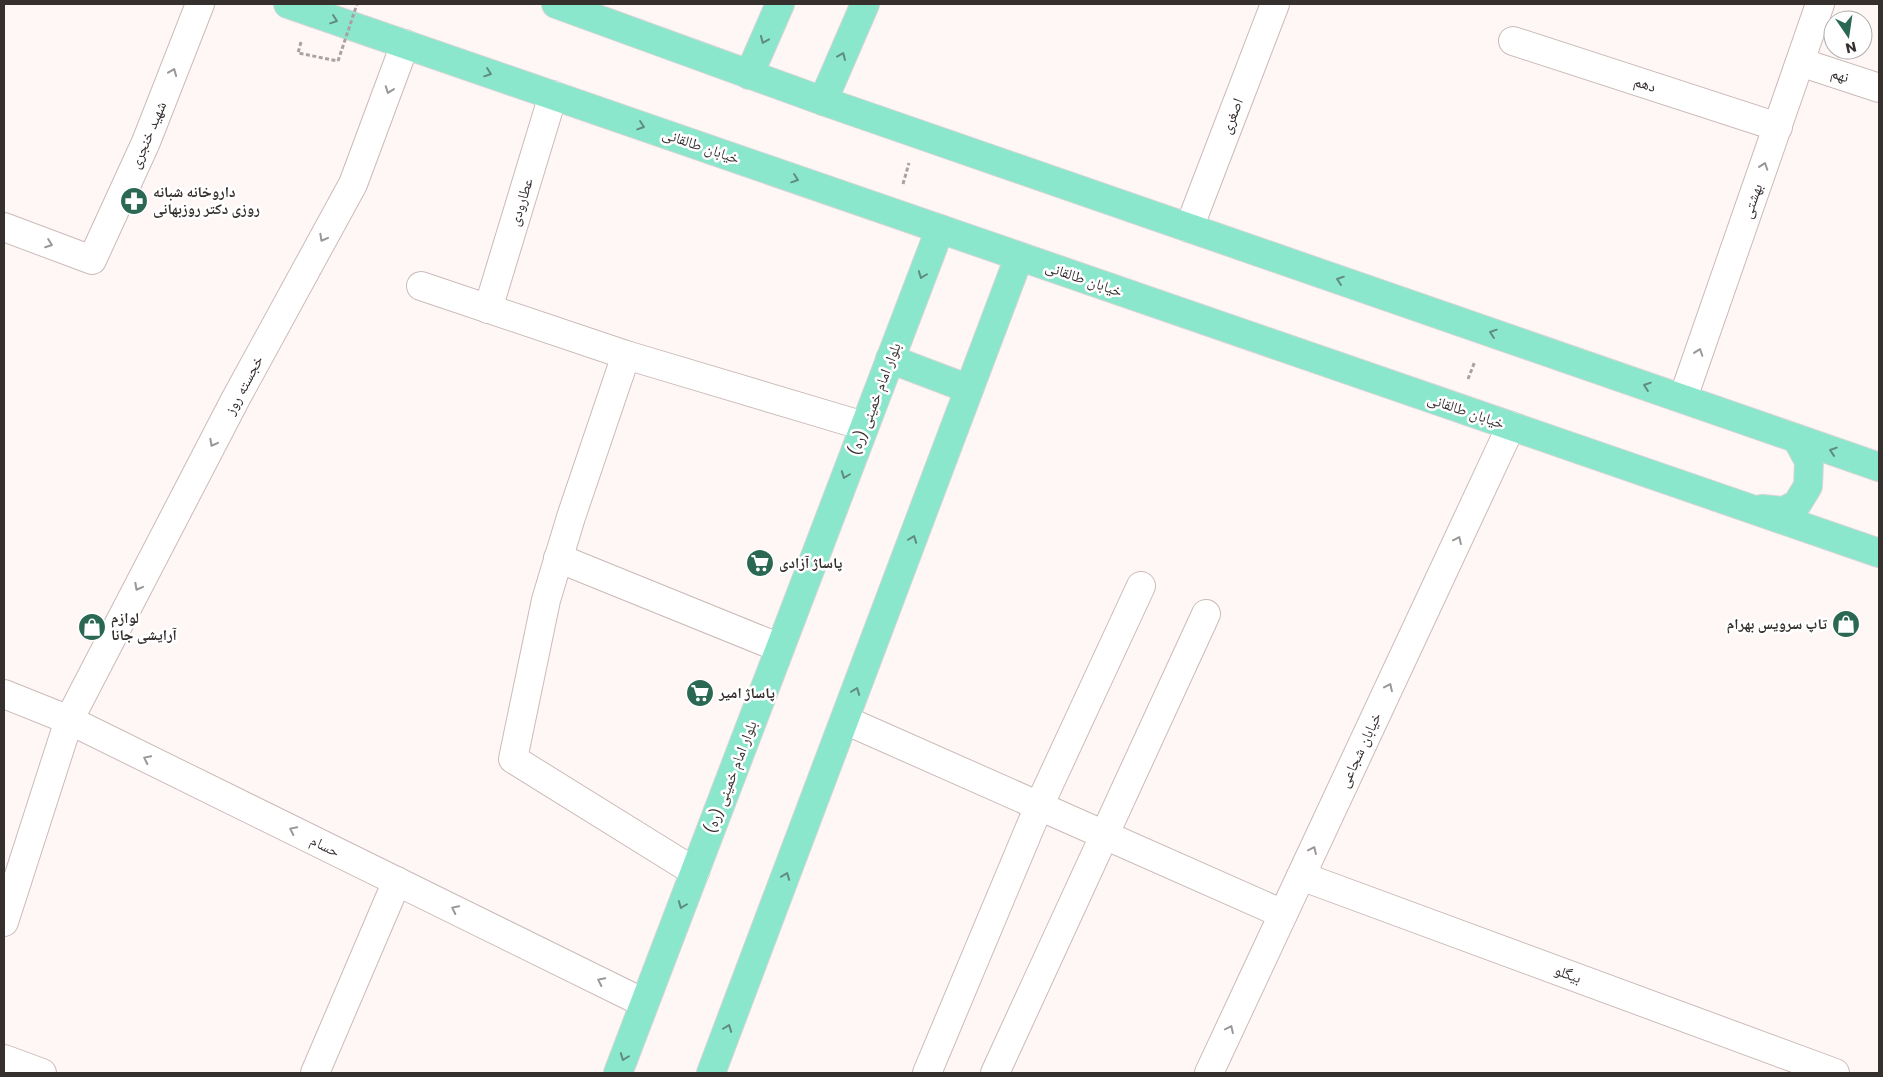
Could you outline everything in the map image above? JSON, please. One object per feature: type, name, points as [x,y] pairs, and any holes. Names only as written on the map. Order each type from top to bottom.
[{"type":"main road","name":"خیابان طالقانی","points":[[288,4],[1879,553]]},
{"type":"main road","points":[[556,4],[823,101],[1879,467]]},
{"type":"main road","points":[[749,75],[780,4]]},
{"type":"main road","points":[[823,101],[864,4]]},
{"type":"main road","name":"بلوار امام خمینی (ره)","points":[[618,1073],[940,229]]},
{"type":"main road","points":[[711,1073],[1020,257]]},
{"type":"main road","points":[[890,359],[969,388]]},
{"type":"main road","points":[[1750,508],[1784,511],[1797,504],[1808,486],[1809,461],[1797,440]]},
{"type":"street","name":"شهید خنجری","points":[[4,227],[92,260],[146,142],[200,4]]},
{"type":"street","name":"اصغری","points":[[1189,228],[1275,4]]},
{"type":"street","name":"بهشتی","points":[[1683,398],[1820,4]]},
{"type":"street","name":"دهم","points":[[1513,40],[1778,127]]},
{"type":"street","name":"خجسته روز","points":[[4,922],[69,720],[235,400],[353,184],[405,44]]},
{"type":"street","name":"نهم","points":[[1800,62],[1879,88]]},
{"type":"street","name":"عطارودی","points":[[488,309],[553,95]]},
{"type":"street","points":[[421,286],[626,354],[864,426]]},
{"type":"street","points":[[626,354],[558,558],[546,600],[513,759],[695,872]]},
{"type":"street","name":"خیابان شجاعی","points":[[1209,1073],[1511,426]]},
{"type":"street","points":[[558,558],[780,648]]},
{"type":"street","points":[[927,1073],[1039,806],[1141,586]]},
{"type":"street","points":[[995,1073],[1206,614]]},
{"type":"street","name":"حسام","points":[[4,694],[69,720],[644,1003]]},
{"type":"street","points":[[845,720],[1283,914]]},
{"type":"street","name":"بیگلو","points":[[1301,876],[1835,1073]]},
{"type":"street","points":[[316,1073],[397,881]]},
{"type":"street","points":[[4,1058],[42,1073]]},
{"type":"path","points":[[298,53],[338,61],[357,4]]},
{"type":"path","points":[[894,213],[918,134]]},
{"type":"path","points":[[1458,407],[1486,330]]},
{"type":"place","name":"داروخانه شبانه روزی دکتر روزبهانی","points":[[134,201]]},
{"type":"place","name":"پاساژ آزادی","points":[[760,563]]},
{"type":"place","name":"تاپ سرویس بهرام","points":[[1846,624]]},
{"type":"place","name":"لوازم آرایشی جانا","points":[[92,627]]},
{"type":"place","name":"پاساژ امیر","points":[[700,693]]}]
